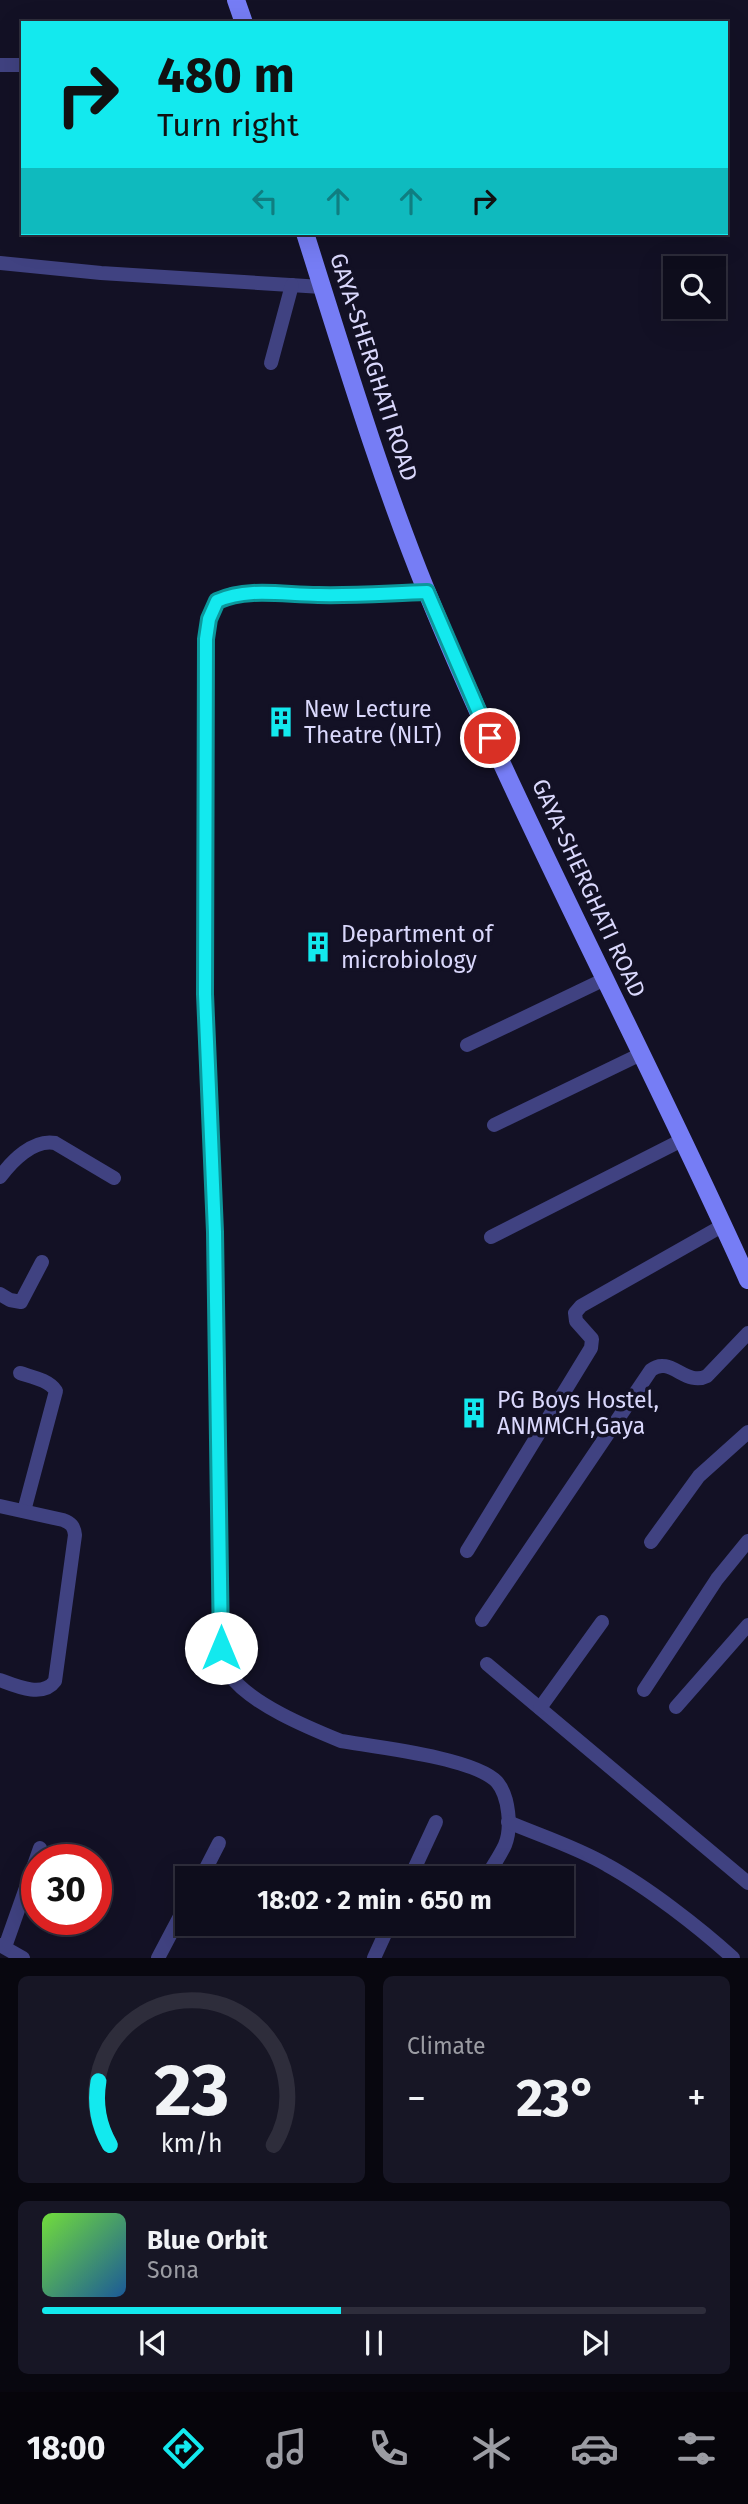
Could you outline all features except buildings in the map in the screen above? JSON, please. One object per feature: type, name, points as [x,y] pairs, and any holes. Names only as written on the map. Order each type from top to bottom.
[{"type":"main road","points":[[236,0],[243,21]]},
{"type":"main road","name":"GAYA-SHERGHATI ROAD","points":[[306,235],[388,493],[427,592],[490,738],[748,1280]]},
{"type":"street","points":[[0,65],[21,65]]},
{"type":"street","points":[[0,263],[101,273],[322,287]]},
{"type":"street","points":[[271,363],[292,285]]},
{"type":"street","points":[[427,592],[232,594],[217,601],[209,619],[206,639],[205,994],[215,1244],[221,1648],[230,1675],[246,1690],[265,1704],[325,1734],[341,1741],[458,1763],[486,1774],[497,1783],[503,1794],[508,1822],[505,1844],[493,1866]]},
{"type":"street","points":[[467,1045],[605,979]]},
{"type":"street","points":[[494,1125],[641,1054]]},
{"type":"street","points":[[491,1237],[682,1139]]},
{"type":"street","points":[[0,1177],[7,1167],[37,1143],[46,1142],[55,1143],[114,1178]]},
{"type":"street","points":[[467,1551],[591,1348],[592,1339],[576,1321],[575,1313],[581,1306],[722,1226]]},
{"type":"street","points":[[0,1294],[21,1302],[42,1262]]},
{"type":"street","points":[[482,1619],[651,1370],[662,1365],[689,1378],[701,1379],[748,1333]]},
{"type":"street","points":[[20,1373],[53,1385],[56,1391],[24,1511]]},
{"type":"street","points":[[652,1542],[699,1476],[748,1432]]},
{"type":"street","points":[[0,1506],[70,1522],[74,1528],[55,1681],[48,1688],[30,1689],[0,1680]]},
{"type":"street","points":[[644,1690],[717,1579],[748,1541]]},
{"type":"street","points":[[540,1708],[602,1622]]},
{"type":"street","points":[[676,1707],[748,1625]]},
{"type":"street","points":[[487,1664],[748,1883]]},
{"type":"street","points":[[416,1866],[436,1822]]},
{"type":"street","points":[[508,1822],[588,1855],[626,1876],[716,1942],[733,1958]]},
{"type":"street","points":[[207,1866],[219,1843]]},
{"type":"street","points":[[21,1898],[3,1946],[23,1958]]},
{"type":"street","points":[[158,1958],[175,1926]]},
{"type":"street","points":[[374,1958],[384,1936]]},
{"type":"place","name":"New Lecture Theatre (NLT)","points":[[281,722]]},
{"type":"place","name":"Department of microbiology","points":[[318,947]]},
{"type":"place","name":"PG Boys Hostel, ANMMCH,Gaya","points":[[474,1413]]},
{"type":"route","points":[[221,1648],[215,1232],[205,994],[206,639],[209,619],[217,601],[232,594],[247,593],[321,595],[427,592],[490,738]]}]
